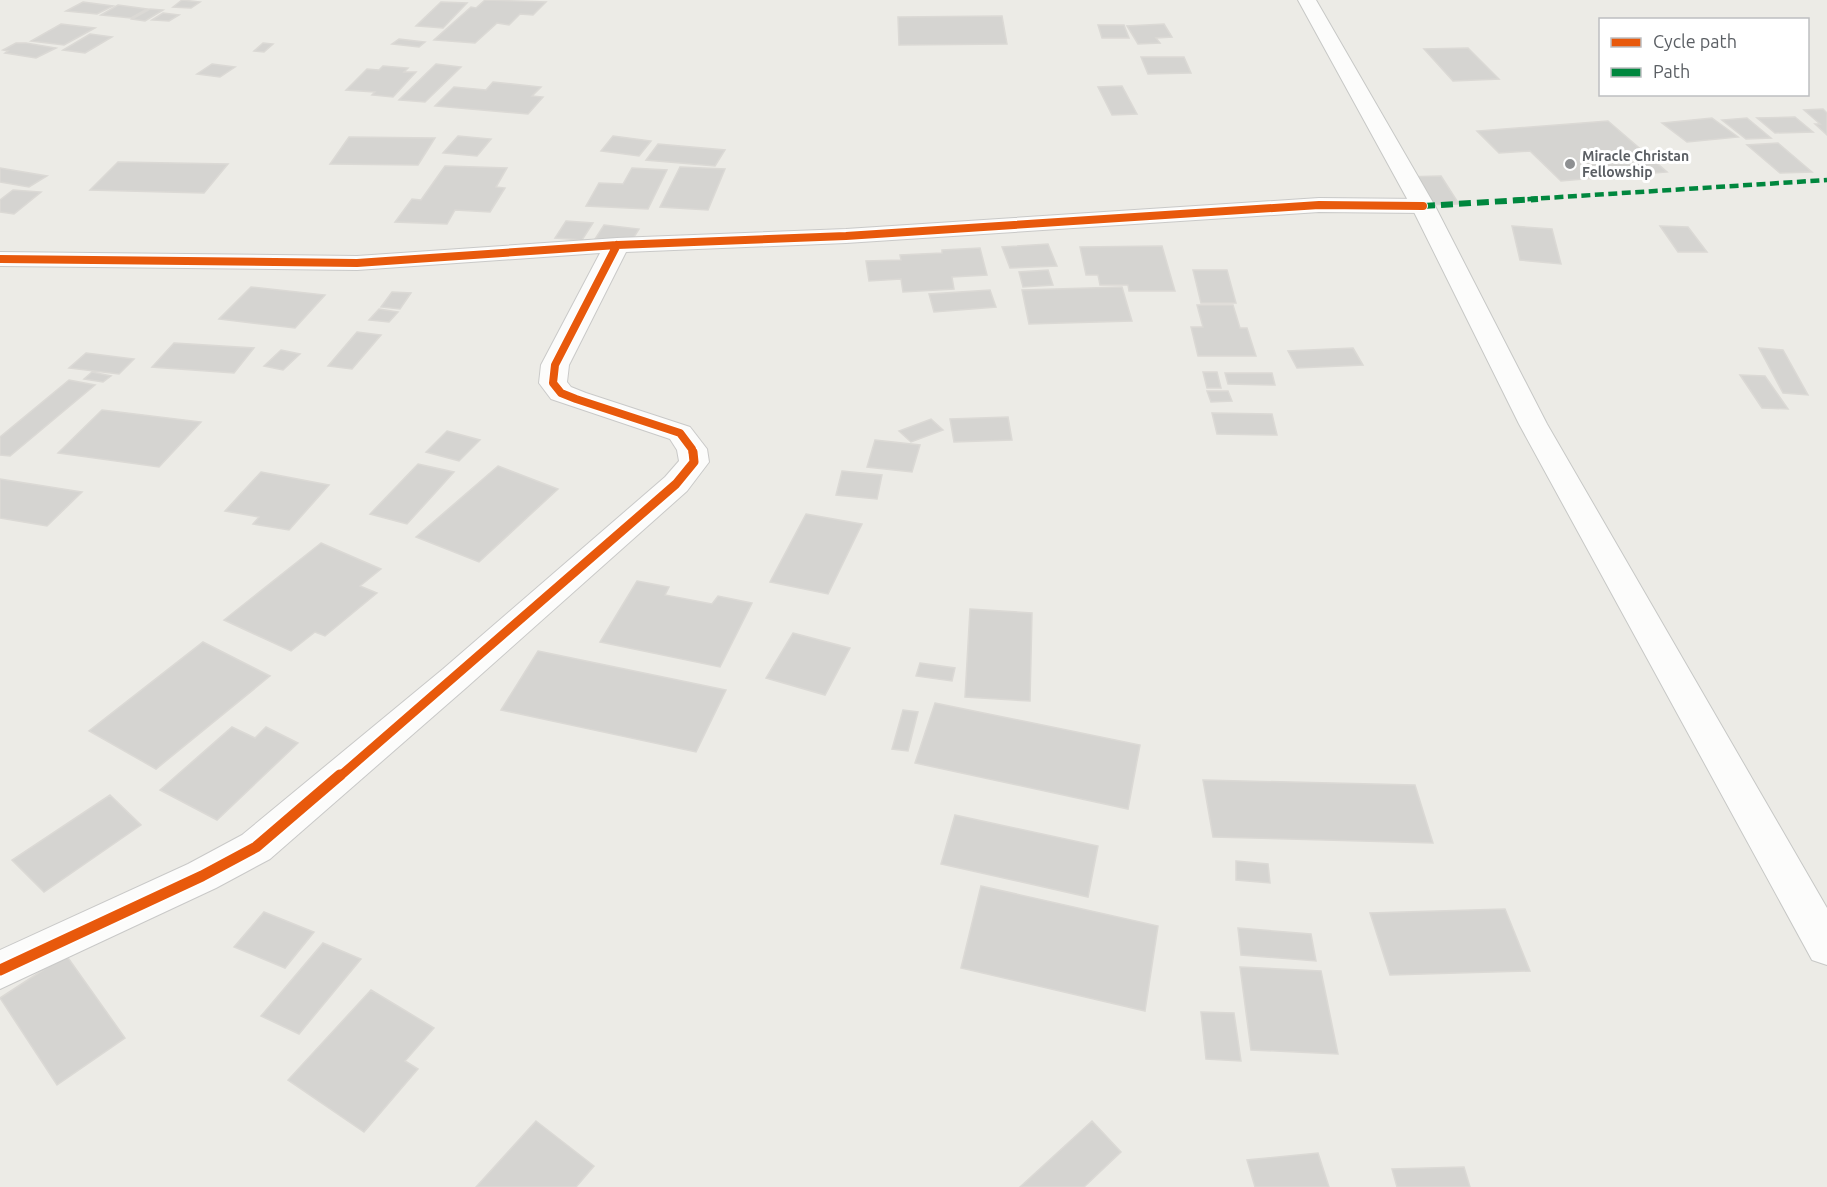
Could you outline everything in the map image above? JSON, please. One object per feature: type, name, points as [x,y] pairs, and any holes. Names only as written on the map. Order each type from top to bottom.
[{"type":"street","points":[[1307,0],[1423,206],[1533,424],[1827,947]]},
{"type":"street","points":[[0,259],[357,263],[617,245],[846,236],[1319,205],[1423,206]]},
{"type":"street","points":[[0,970],[202,876],[255,847],[455,678],[676,484],[694,462],[692,449],[680,433],[576,399],[561,393],[553,384],[555,364],[617,245]]},
{"type":"building","points":[[182,0],[200,2],[191,8],[173,7]]},
{"type":"building","points":[[485,0],[546,2],[533,15],[520,14],[509,25],[497,23],[475,43],[434,40],[471,7],[476,8]]},
{"type":"building","points":[[83,2],[113,6],[97,14],[66,11]]},
{"type":"building","points":[[441,2],[467,3],[443,28],[416,26]]},
{"type":"building","points":[[118,5],[147,9],[131,18],[101,15]]},
{"type":"building","points":[[150,9],[163,10],[145,21],[132,19]]},
{"type":"building","points":[[163,13],[179,15],[169,21],[152,20]]},
{"type":"building","points":[[1002,16],[1007,44],[899,45],[898,17]]},
{"type":"building","points":[[61,24],[95,28],[64,45],[31,41]]},
{"type":"building","points":[[1164,24],[1172,37],[1156,38],[1160,43],[1138,44],[1127,26]]},
{"type":"building","points":[[1098,25],[1124,25],[1129,38],[1102,38]]},
{"type":"building","points":[[90,34],[112,37],[85,53],[63,50]]},
{"type":"building","points":[[399,39],[425,42],[419,47],[392,44]]},
{"type":"building","points":[[16,43],[56,48],[36,58],[5,53],[8,51],[3,50]]},
{"type":"building","points":[[263,43],[273,44],[264,52],[254,51]]},
{"type":"building","points":[[1468,48],[1499,79],[1453,81],[1424,49]]},
{"type":"building","points":[[1141,57],[1184,57],[1191,73],[1148,74]]},
{"type":"building","points":[[212,64],[235,67],[220,77],[197,74]]},
{"type":"building","points":[[436,64],[461,67],[425,102],[399,100]]},
{"type":"building","points":[[383,66],[408,68],[404,72],[416,72],[393,97],[372,95],[375,92],[346,90],[367,69],[379,70]]},
{"type":"building","points":[[493,82],[541,87],[532,96],[543,97],[528,114],[435,106],[454,87],[486,90]]},
{"type":"building","points":[[1122,86],[1137,114],[1112,115],[1098,87]]},
{"type":"building","points":[[1823,109],[1827,113],[1827,135],[1815,124],[1820,124],[1804,110]]},
{"type":"building","points":[[1795,117],[1813,132],[1775,133],[1757,118]]},
{"type":"building","points":[[1712,118],[1738,137],[1687,142],[1662,123]]},
{"type":"building","points":[[1747,118],[1771,138],[1746,139],[1722,120]]},
{"type":"building","points":[[1608,121],[1667,172],[1561,181],[1530,151],[1499,153],[1477,131]]},
{"type":"building","points":[[458,136],[491,139],[477,156],[443,153]]},
{"type":"building","points":[[613,136],[651,141],[639,156],[601,151]]},
{"type":"building","points":[[349,137],[435,138],[418,165],[330,164]]},
{"type":"building","points":[[1778,143],[1812,172],[1780,173],[1747,145]]},
{"type":"building","points":[[658,144],[725,150],[715,166],[646,160]]},
{"type":"building","points":[[118,162],[228,164],[204,193],[90,190]]},
{"type":"building","points":[[445,166],[507,168],[496,187],[505,188],[490,212],[455,210],[447,224],[395,222],[412,199],[421,200]]},
{"type":"building","points":[[680,167],[725,169],[708,210],[660,207]]},
{"type":"building","points":[[0,168],[47,176],[29,187],[0,182]]},
{"type":"building","points":[[632,168],[667,170],[648,209],[586,206],[599,183],[623,184]]},
{"type":"building","points":[[1441,176],[1459,204],[1421,205],[1402,177]]},
{"type":"building","points":[[13,190],[41,192],[14,214],[0,212],[0,200]]},
{"type":"building","points":[[566,221],[593,223],[582,240],[555,238]]},
{"type":"building","points":[[604,225],[639,229],[631,242],[595,239]]},
{"type":"building","points":[[1512,226],[1552,229],[1561,264],[1520,260]]},
{"type":"building","points":[[1660,226],[1688,227],[1707,252],[1678,252]]},
{"type":"building","points":[[1048,244],[1057,266],[1010,268],[1002,247]]},
{"type":"building","points":[[1162,246],[1175,291],[1129,291],[1128,285],[1100,285],[1098,275],[1086,275],[1080,247]]},
{"type":"building","points":[[980,248],[987,275],[952,277],[954,289],[903,292],[901,279],[869,281],[866,261],[901,260],[900,255]]},
{"type":"building","points":[[1048,270],[1053,285],[1023,287],[1019,272]]},
{"type":"building","points":[[1193,270],[1227,270],[1236,303],[1201,303]]},
{"type":"building","points":[[251,287],[325,295],[295,328],[219,319]]},
{"type":"building","points":[[1122,287],[1132,321],[1029,324],[1022,290]]},
{"type":"building","points":[[990,290],[996,307],[934,312],[929,294]]},
{"type":"building","points":[[392,292],[411,293],[400,309],[381,307]]},
{"type":"building","points":[[1197,305],[1233,305],[1240,328],[1247,328],[1256,356],[1198,356],[1191,327],[1203,327]]},
{"type":"building","points":[[379,309],[398,312],[389,322],[369,320]]},
{"type":"building","points":[[357,332],[381,335],[352,369],[328,366]]},
{"type":"building","points":[[174,343],[254,348],[234,373],[152,367]]},
{"type":"building","points":[[1353,348],[1363,365],[1297,368],[1288,351]]},
{"type":"building","points":[[1759,348],[1783,350],[1808,395],[1783,393]]},
{"type":"building","points":[[281,350],[300,354],[283,370],[264,366]]},
{"type":"building","points":[[86,353],[134,359],[119,374],[69,368]]},
{"type":"building","points":[[92,372],[111,376],[103,382],[84,379]]},
{"type":"building","points":[[1203,372],[1217,372],[1221,388],[1207,388]]},
{"type":"building","points":[[1225,373],[1272,373],[1275,385],[1228,384]]},
{"type":"building","points":[[1740,375],[1765,376],[1788,409],[1762,408]]},
{"type":"building","points":[[69,380],[95,385],[10,456],[0,455],[0,437]]},
{"type":"building","points":[[1207,391],[1228,391],[1232,401],[1211,402]]},
{"type":"building","points":[[102,410],[201,422],[159,467],[58,453]]},
{"type":"building","points":[[1212,413],[1272,414],[1277,435],[1217,434]]},
{"type":"building","points":[[1008,417],[1012,440],[954,442],[950,419]]},
{"type":"building","points":[[931,419],[943,430],[911,442],[899,431]]},
{"type":"building","points":[[447,431],[480,440],[459,461],[426,452]]},
{"type":"building","points":[[875,440],[920,445],[912,472],[867,467]]},
{"type":"building","points":[[418,464],[454,472],[407,524],[370,514]]},
{"type":"building","points":[[498,466],[558,489],[479,562],[416,537]]},
{"type":"building","points":[[842,471],[882,475],[877,499],[836,495]]},
{"type":"building","points":[[261,472],[329,485],[289,530],[253,524],[259,517],[225,511]]},
{"type":"building","points":[[0,479],[82,492],[47,526],[0,518]]},
{"type":"building","points":[[806,514],[862,524],[828,594],[770,582]]},
{"type":"building","points":[[321,543],[381,569],[360,586],[377,593],[325,636],[315,632],[291,651],[224,620]]},
{"type":"building","points":[[637,581],[669,587],[665,595],[712,604],[718,596],[752,603],[720,667],[600,642]]},
{"type":"building","points":[[970,609],[1032,613],[1030,701],[965,697]]},
{"type":"building","points":[[793,633],[850,648],[825,695],[766,678]]},
{"type":"building","points":[[203,642],[270,676],[156,769],[89,731]]},
{"type":"building","points":[[538,651],[726,690],[696,752],[501,710]]},
{"type":"building","points":[[920,663],[955,668],[952,681],[916,676]]},
{"type":"building","points":[[935,703],[1140,745],[1128,809],[915,763]]},
{"type":"building","points":[[903,710],[918,712],[908,751],[892,749]]},
{"type":"building","points":[[232,727],[255,738],[266,727],[298,743],[217,820],[160,790]]},
{"type":"building","points":[[1203,780],[1415,785],[1433,843],[1213,837]]},
{"type":"building","points":[[110,795],[141,825],[44,892],[12,860]]},
{"type":"building","points":[[955,815],[1098,846],[1088,897],[941,864]]},
{"type":"building","points":[[1236,861],[1268,864],[1270,883],[1236,880]]},
{"type":"building","points":[[981,886],[1158,926],[1145,1011],[961,968]]},
{"type":"building","points":[[1505,909],[1530,971],[1390,975],[1370,913]]},
{"type":"building","points":[[264,912],[314,932],[285,968],[234,947]]},
{"type":"building","points":[[1238,928],[1311,934],[1316,961],[1241,955]]},
{"type":"building","points":[[323,943],[361,959],[299,1034],[261,1016]]},
{"type":"building","points":[[66,955],[125,1038],[57,1085],[0,998]]},
{"type":"building","points":[[1240,967],[1321,971],[1338,1054],[1251,1050]]},
{"type":"building","points":[[371,990],[434,1028],[405,1061],[418,1069],[364,1132],[288,1080]]},
{"type":"building","points":[[1201,1012],[1234,1013],[1241,1061],[1206,1059]]},
{"type":"building","points":[[536,1121],[594,1166],[576,1187],[476,1187]]},
{"type":"building","points":[[1092,1121],[1121,1152],[1084,1187],[1020,1187]]},
{"type":"building","points":[[1318,1153],[1329,1187],[1255,1187],[1247,1160]]},
{"type":"building","points":[[1464,1167],[1470,1187],[1397,1187],[1392,1169]]},
{"type":"marked path","points":[[1423,206],[1827,180]]},
{"type":"cycle path","points":[[0,259],[357,263],[617,245],[846,236],[1319,205],[1423,206]]},
{"type":"cycle path","points":[[0,970],[202,876],[256,847],[455,678],[676,484],[694,462],[692,449],[680,433],[576,399],[561,393],[553,383],[555,365],[617,245]]},
{"type":"place","name":"Miracle Christan Fellowship","points":[[1570,164]]}]
